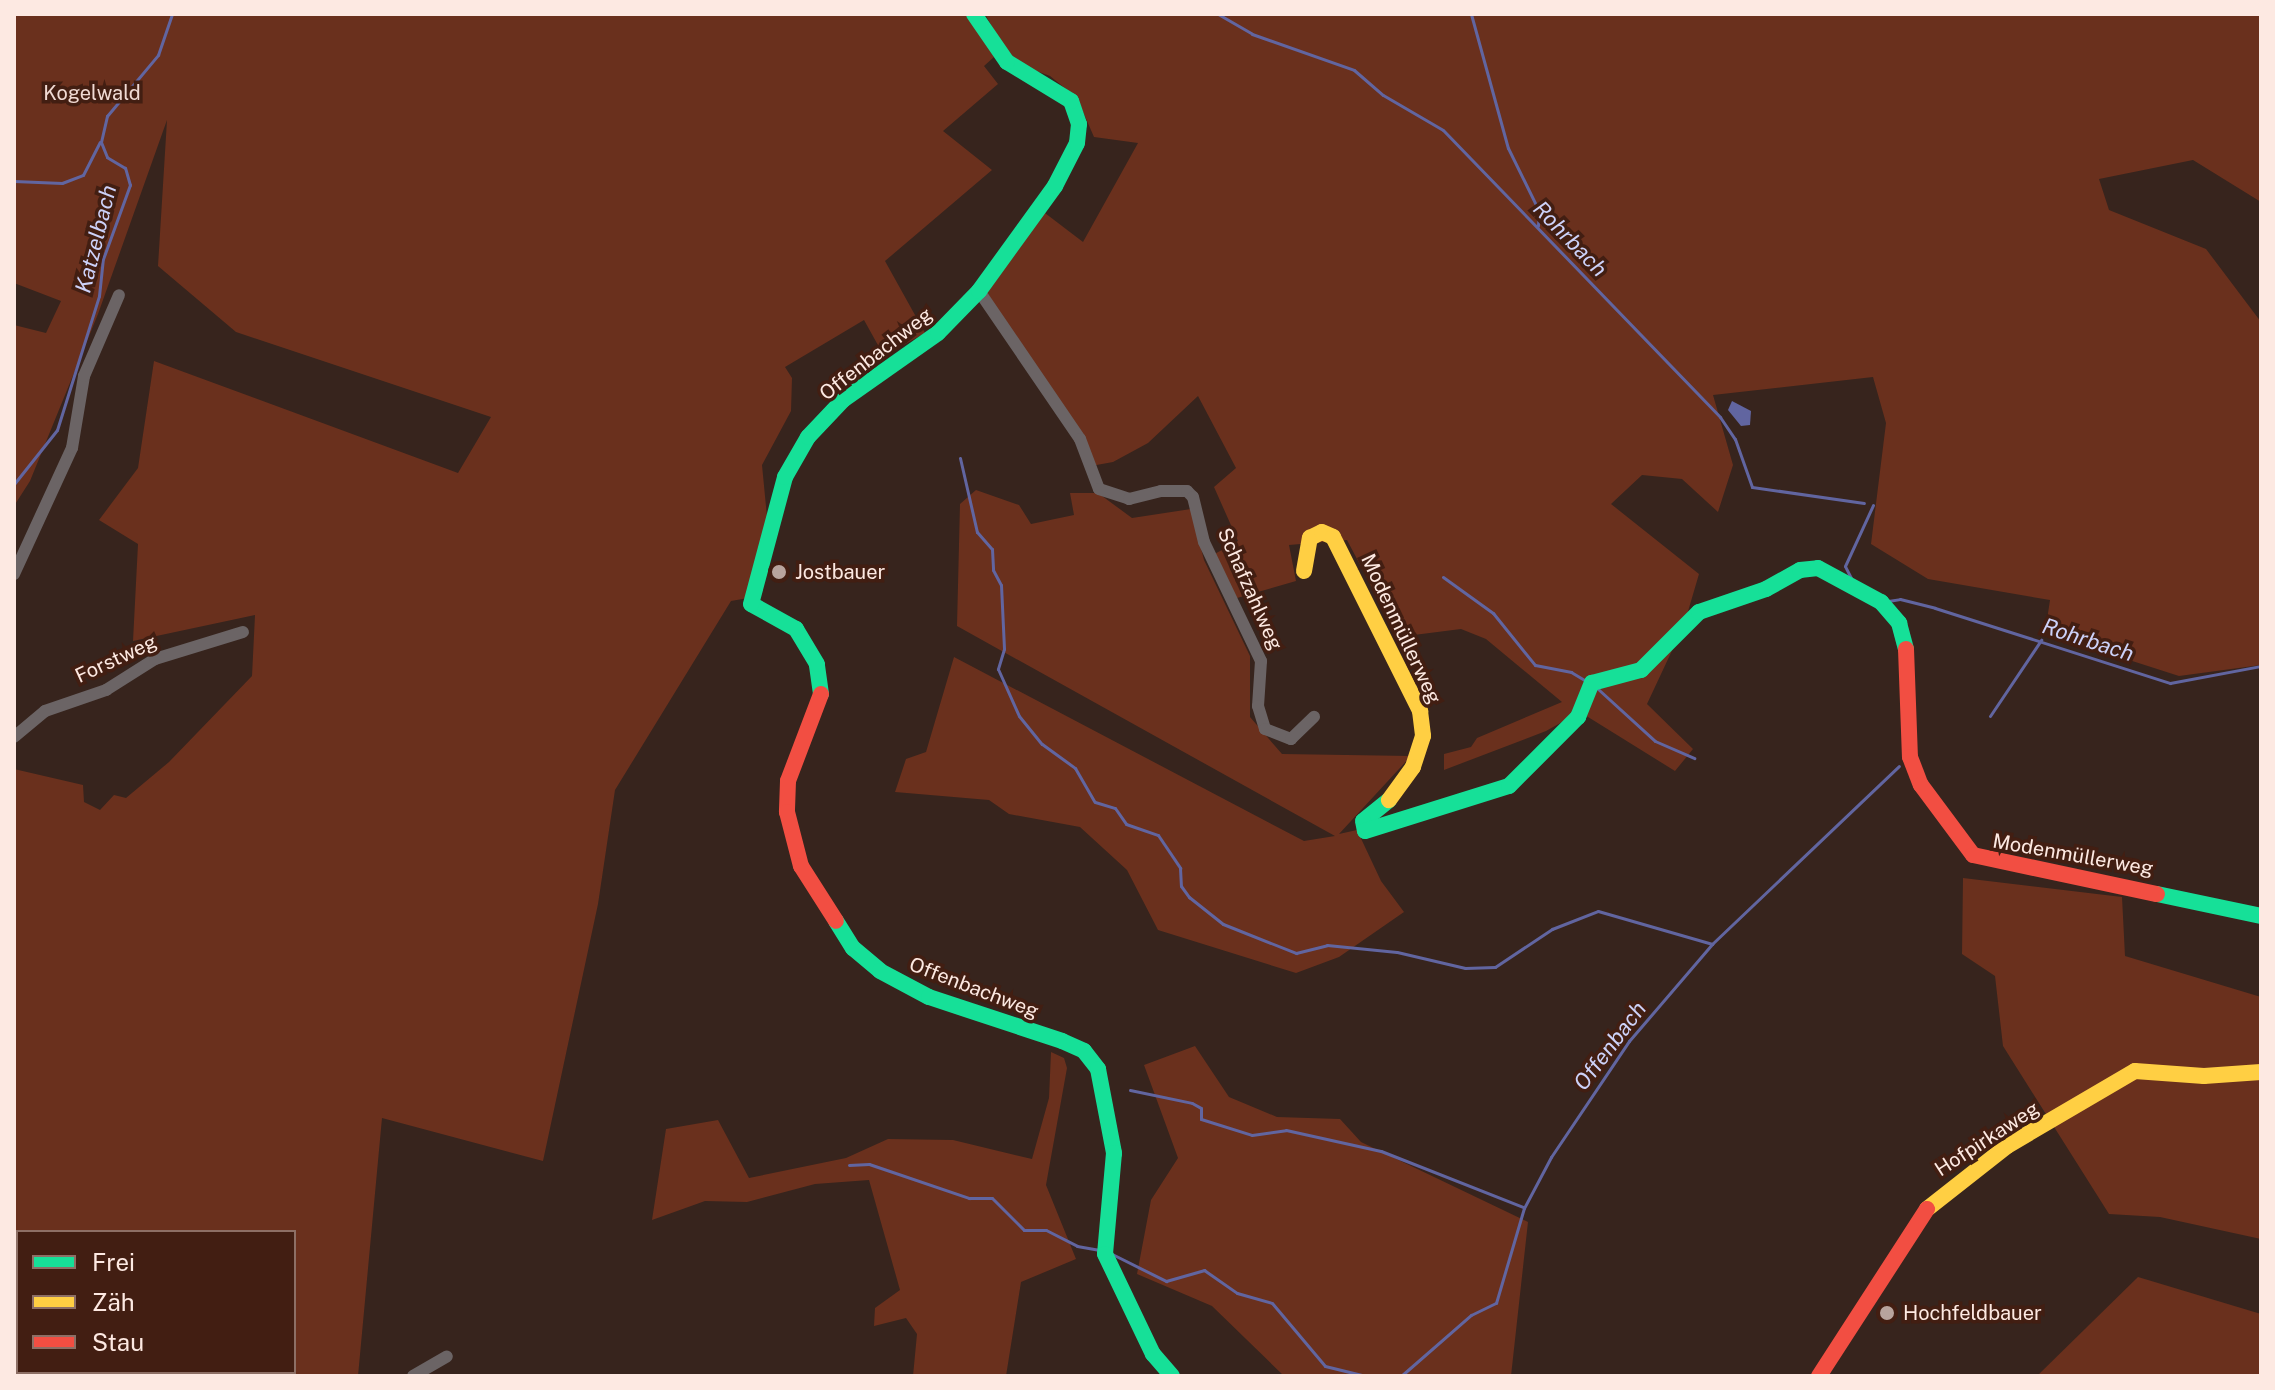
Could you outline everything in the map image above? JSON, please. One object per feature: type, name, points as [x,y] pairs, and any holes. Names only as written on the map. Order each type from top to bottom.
[{"type":"street","name":"Offenbachweg","points":[[974,14],[1007,62],[1064,93],[1074,107],[1080,132],[1055,186],[979,291],[938,333],[843,400],[808,437],[785,477],[751,604],[804,637],[813,652],[822,693],[815,726],[788,781],[787,812],[801,866],[862,959],[929,997],[1062,1041],[1092,1059],[1112,1125],[1114,1153],[1105,1254],[1153,1354],[1172,1376]]},
{"type":"street","name":"Schafzahlweg","points":[[979,291],[1080,439],[1099,489],[1129,499],[1161,491],[1187,491],[1193,497],[1208,553],[1261,661],[1258,706],[1265,729],[1291,739],[1314,717]]},
{"type":"street","points":[[14,574],[72,448],[84,376],[119,295]]},
{"type":"street","name":"Modenmüllerweg","points":[[1304,571],[1310,538],[1322,532],[1333,537],[1375,631],[1420,711],[1423,736],[1413,767],[1393,797],[1363,821],[1365,831],[1509,786],[1578,717],[1592,683],[1641,670],[1699,612],[1766,589],[1800,570],[1818,568],[1881,602],[1899,623],[1909,663],[1910,757],[1921,785],[1973,855],[2261,916]]},
{"type":"street","name":"Forstweg","points":[[14,737],[45,711],[106,690],[155,659],[243,632]]},
{"type":"street","name":"Hofpirkaweg","points":[[1819,1376],[1933,1200],[2007,1146],[2135,1071],[2204,1076],[2261,1072]]},
{"type":"street","points":[[413,1376],[447,1356]]},
{"type":"green space","name":"Kogelwald","points":[[14,14],[968,14],[994,57],[984,66],[998,84],[943,131],[992,170],[885,261],[925,333],[884,356],[864,320],[785,367],[792,378],[791,411],[762,465],[768,527],[748,598],[731,601],[615,790],[598,904],[543,1161],[382,1118],[358,1376],[14,1376],[14,769],[83,785],[84,802],[100,810],[114,795],[126,798],[169,762],[252,676],[255,615],[133,641],[138,544],[99,520],[138,468],[154,361],[458,473],[491,417],[236,332],[158,266],[167,120],[98,314],[30,481],[14,506],[14,325],[46,333],[61,301],[14,283]]},
{"type":"green space","points":[[985,14],[2261,14],[2261,202],[2193,160],[2099,179],[2109,210],[2206,249],[2261,322],[2261,665],[2179,676],[2045,633],[2050,600],[1928,579],[1871,544],[1886,423],[1873,377],[1713,395],[1733,465],[1718,512],[1682,479],[1642,475],[1611,504],[1699,574],[1684,625],[1647,704],[1693,749],[1675,771],[1580,712],[1546,731],[1444,770],[1444,754],[1471,747],[1477,738],[1562,702],[1486,639],[1461,629],[1398,637],[1347,540],[1289,545],[1296,581],[1230,600],[1211,556],[1238,541],[1214,487],[1236,468],[1198,396],[1148,443],[1113,462],[1091,466],[987,292],[1041,210],[1083,242],[1138,143],[1094,137],[1077,98],[1050,76],[1023,66],[1004,48]]},
{"type":"green space","points":[[976,490],[1019,505],[1031,524],[1074,515],[1070,493],[1098,493],[1132,518],[1191,509],[1204,560],[1250,656],[1250,717],[1282,754],[1411,756],[1339,834],[1357,830],[1381,881],[1404,912],[1339,957],[1296,973],[1158,930],[1127,870],[1080,827],[1009,814],[989,800],[895,792],[906,759],[926,752],[954,657],[1304,841],[1335,836],[957,626],[960,504]]},
{"type":"green space","points":[[1963,878],[2122,897],[2125,956],[2261,997],[2261,1239],[2160,1217],[2109,1214],[2003,1046],[1995,976],[1962,954]]},
{"type":"green space","points":[[1195,1046],[1229,1097],[1277,1117],[1340,1119],[1361,1142],[1528,1222],[1511,1376],[1284,1376],[1212,1306],[1137,1274],[1151,1200],[1178,1158],[1144,1065]]},
{"type":"green space","points":[[1051,1052],[1064,1058],[1067,1068],[1046,1185],[1076,1259],[1021,1282],[1006,1376],[913,1376],[917,1334],[906,1318],[874,1326],[875,1308],[900,1290],[869,1180],[815,1184],[747,1202],[705,1201],[652,1220],[666,1129],[718,1120],[749,1178],[846,1158],[888,1139],[953,1140],[1032,1159],[1049,1098]]},
{"type":"green space","points":[[2138,1277],[2261,1314],[2261,1376],[2037,1376]]},
{"type":"water","points":[[1732,401],[1751,411],[1750,425],[1741,426],[1728,410]]},
{"type":"waterway","name":"Katzelbach","points":[[14,484],[57,430],[99,296],[103,259],[130,185],[125,168],[107,157],[101,142],[107,116],[158,55],[172,14]]},
{"type":"waterway","name":"Rohrbach","points":[[1218,14],[1252,34],[1354,70],[1383,95],[1443,130],[1720,417],[1735,439],[1752,487],[1864,503]]},
{"type":"waterway","points":[[1471,14],[1508,148],[1539,211],[1538,226]]},
{"type":"waterway","points":[[14,181],[62,183],[83,175],[100,142]]},
{"type":"waterway","points":[[960,458],[977,532],[992,549],[993,570],[1001,585],[1004,649],[998,669],[1019,716],[1042,744],[1075,768],[1095,802],[1115,808],[1126,824],[1158,835],[1180,868],[1181,886],[1189,897],[1223,924],[1296,953],[1327,945],[1397,952],[1465,968],[1495,967],[1552,929],[1598,911],[1712,944]]},
{"type":"waterway","name":"Rohrbach","points":[[1851,578],[1845,566],[1873,505]]},
{"type":"waterway","points":[[1443,577],[1493,613],[1535,665],[1571,672],[1586,681]]},
{"type":"waterway","name":"Rohrbach","points":[[1888,601],[1900,599],[1935,608],[2170,683],[2261,666]]},
{"type":"waterway","name":"Offenbach","points":[[1990,716],[2041,640]]},
{"type":"waterway","points":[[1598,689],[1655,741],[1694,758]]},
{"type":"waterway","name":"Offenbach","points":[[1401,1376],[1471,1315],[1496,1303],[1524,1208],[1551,1157],[1629,1041],[1712,944],[1899,766]]},
{"type":"waterway","points":[[1130,1090],[1192,1103],[1201,1108],[1201,1119],[1252,1135],[1286,1130],[1381,1151],[1523,1207]]},
{"type":"waterway","points":[[849,1165],[869,1164],[969,1198],[992,1198],[1024,1230],[1046,1230],[1077,1246],[1100,1250]]},
{"type":"waterway","points":[[1110,1253],[1166,1281],[1204,1270],[1237,1293],[1272,1303],[1325,1366],[1366,1376]]},
{"type":"traffic: fast","points":[[821,694],[817,664],[796,629],[751,604],[785,477],[808,437],[843,400],[938,333],[979,291],[1055,186],[1077,143],[1079,124],[1071,101],[1007,62],[974,14]]},
{"type":"traffic: fast","points":[[1389,800],[1363,821],[1365,831],[1509,786],[1578,717],[1592,683],[1641,670],[1699,612],[1766,589],[1800,570],[1818,568],[1881,602],[1899,623],[1906,649]]},
{"type":"traffic: fast","points":[[2157,894],[2261,916]]},
{"type":"traffic: fast","points":[[836,921],[853,948],[880,971],[929,997],[1062,1041],[1084,1051],[1098,1069],[1114,1153],[1105,1254],[1153,1354],[1172,1376]]},
{"type":"traffic: slow","points":[[1304,571],[1310,538],[1322,532],[1333,537],[1420,711],[1423,736],[1413,767],[1389,800]]},
{"type":"traffic: slow","points":[[1927,1209],[2007,1146],[2135,1071],[2204,1076],[2261,1072]]},
{"type":"traffic: jam","points":[[1906,649],[1910,757],[1921,785],[1973,855],[2157,894]]},
{"type":"traffic: jam","points":[[821,694],[788,781],[787,812],[801,866],[836,921]]},
{"type":"traffic: jam","points":[[1819,1376],[1927,1209]]},
{"type":"place","name":"Jostbauer","points":[[779,572]]},
{"type":"place","name":"Hochfeldbauer","points":[[1887,1313]]}]
